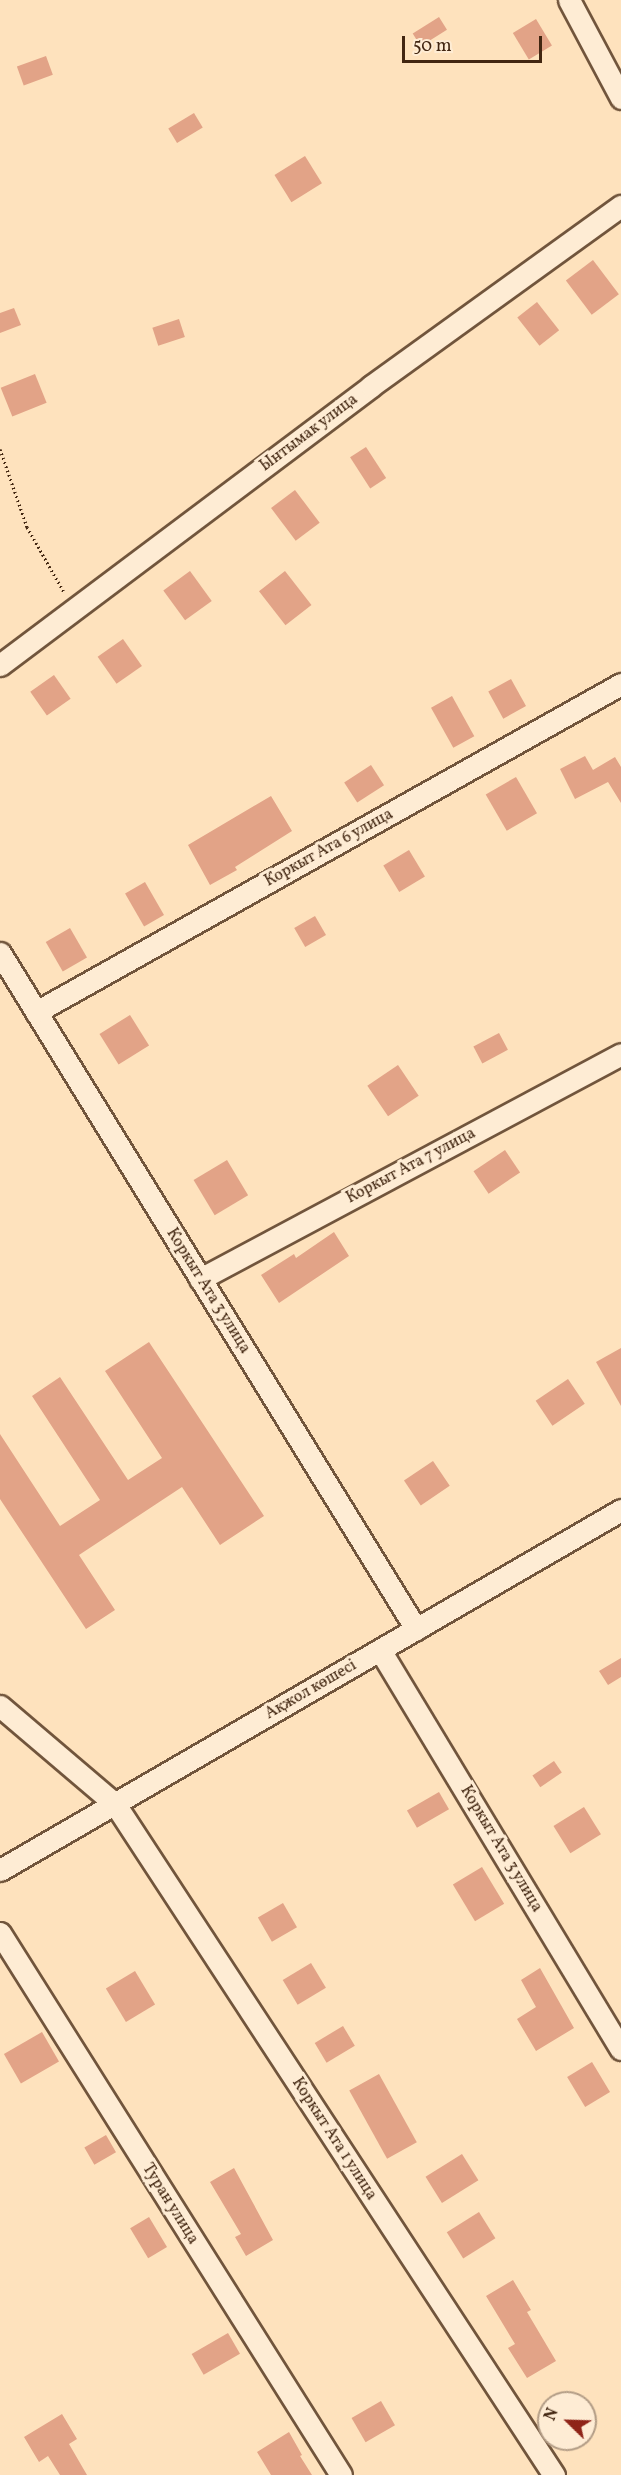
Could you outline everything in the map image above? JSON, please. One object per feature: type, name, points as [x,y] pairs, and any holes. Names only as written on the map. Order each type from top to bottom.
[{"type":"street","points":[[569,0],[621,98]]},
{"type":"street","name":"Ынтымак улица","points":[[0,664],[371,386],[621,206]]},
{"type":"street","name":"Коркыт Ата 6 улица","points":[[36,1012],[621,684]]},
{"type":"street","name":"Коркыт Ата 3 улица","points":[[0,953],[416,1629]]},
{"type":"street","name":"Коркыт Ата 7 улица","points":[[201,1279],[621,1054]]},
{"type":"street","name":"Ақжол көшесі","points":[[0,1870],[621,1510]]},
{"type":"street","name":"Коркыт Ата 3 улица","points":[[380,1650],[621,2049]]},
{"type":"street","points":[[0,1706],[115,1804]]},
{"type":"street","name":"Коркыт Ата 1 улица","points":[[115,1804],[554,2475]]},
{"type":"street","name":"Туран улица","points":[[0,1932],[341,2475]]},
{"type":"path","points":[[0,449],[27,527],[73,610]]},
{"type":"building","points":[[439,17],[447,30],[421,46],[413,33]]},
{"type":"building","points":[[536,19],[552,46],[529,59],[513,33]]},
{"type":"building","points":[[46,56],[53,75],[24,85],[17,67]]},
{"type":"building","points":[[194,113],[203,128],[177,143],[168,128]]},
{"type":"building","points":[[305,156],[322,183],[291,202],[274,175]]},
{"type":"building","points":[[593,260],[619,294],[592,315],[566,280]]},
{"type":"building","points":[[537,302],[559,330],[539,346],[517,317]]},
{"type":"building","points":[[14,308],[21,325],[0,333],[0,313]]},
{"type":"building","points":[[179,319],[185,337],[158,346],[152,328]]},
{"type":"building","points":[[35,374],[47,403],[12,417],[1,388]]},
{"type":"building","points":[[366,447],[386,478],[370,488],[350,457]]},
{"type":"building","points":[[295,490],[320,523],[296,541],[271,508]]},
{"type":"building","points":[[190,571],[212,601],[185,620],[163,590]]},
{"type":"building","points":[[285,571],[311,605],[285,625],[259,591]]},
{"type":"building","points":[[123,639],[142,666],[117,684],[98,657]]},
{"type":"building","points":[[54,675],[71,699],[47,715],[30,692]]},
{"type":"building","points":[[511,679],[526,706],[503,719],[488,692]]},
{"type":"building","points":[[452,696],[474,736],[453,748],[431,708]]},
{"type":"building","points":[[585,756],[593,770],[615,757],[621,767],[621,803],[608,782],[575,799],[560,769]]},
{"type":"building","points":[[371,765],[384,785],[357,803],[344,782]]},
{"type":"building","points":[[516,777],[537,813],[507,831],[486,794]]},
{"type":"building","points":[[271,796],[292,831],[235,867],[237,870],[210,885],[188,845]]},
{"type":"building","points":[[409,850],[425,877],[399,892],[383,865]]},
{"type":"building","points":[[145,882],[164,915],[144,926],[125,894]]},
{"type":"building","points":[[315,916],[326,935],[305,947],[294,928]]},
{"type":"building","points":[[70,928],[87,957],[63,971],[46,942]]},
{"type":"building","points":[[130,1015],[149,1046],[119,1065],[99,1034]]},
{"type":"building","points":[[499,1033],[508,1050],[482,1063],[473,1047]]},
{"type":"building","points":[[398,1065],[419,1096],[388,1116],[367,1086]]},
{"type":"building","points":[[505,1150],[520,1172],[489,1194],[473,1171]]},
{"type":"building","points":[[227,1160],[248,1195],[215,1215],[194,1180]]},
{"type":"building","points":[[334,1232],[349,1256],[279,1303],[261,1275],[294,1254],[296,1258]]},
{"type":"building","points":[[149,1342],[264,1516],[220,1545],[182,1487],[79,1555],[115,1610],[86,1629],[0,1499],[0,1434],[60,1526],[100,1500],[32,1396],[60,1377],[128,1480],[162,1458],[105,1371]]},
{"type":"building","points":[[621,1348],[621,1406],[596,1362]]},
{"type":"building","points":[[568,1379],[585,1404],[552,1426],[536,1401]]},
{"type":"building","points":[[433,1461],[450,1486],[421,1505],[404,1481]]},
{"type":"building","points":[[621,1658],[621,1677],[608,1685],[599,1671]]},
{"type":"building","points":[[554,1761],[562,1773],[540,1787],[532,1776]]},
{"type":"building","points":[[439,1792],[449,1809],[417,1828],[407,1810]]},
{"type":"building","points":[[584,1807],[601,1834],[570,1853],[553,1826]]},
{"type":"building","points":[[482,1867],[504,1904],[475,1921],[453,1885]]},
{"type":"building","points":[[283,1903],[297,1927],[272,1942],[258,1918]]},
{"type":"building","points":[[311,1963],[326,1988],[298,2005],[283,1980]]},
{"type":"building","points":[[540,1968],[574,2028],[536,2051],[517,2019],[536,2007],[521,1980]]},
{"type":"building","points":[[135,1971],[155,2004],[126,2022],[106,1989]]},
{"type":"building","points":[[343,2026],[355,2046],[327,2063],[315,2043]]},
{"type":"building","points":[[42,2032],[59,2061],[21,2083],[4,2054]]},
{"type":"building","points":[[592,2062],[610,2092],[585,2107],[567,2077]]},
{"type":"building","points":[[379,2074],[417,2142],[387,2159],[349,2090]]},
{"type":"building","points":[[106,2135],[116,2152],[94,2165],[84,2148]]},
{"type":"building","points":[[462,2154],[478,2180],[442,2203],[426,2177]]},
{"type":"building","points":[[234,2168],[273,2240],[246,2256],[235,2237],[241,2234],[210,2182]]},
{"type":"building","points":[[479,2212],[495,2238],[463,2258],[447,2232]]},
{"type":"building","points":[[149,2217],[167,2247],[148,2258],[130,2228]]},
{"type":"building","points":[[513,2280],[531,2310],[527,2312],[556,2361],[527,2378],[508,2348],[515,2344],[486,2296]]},
{"type":"building","points":[[228,2333],[240,2354],[204,2375],[192,2354]]},
{"type":"building","points":[[381,2401],[395,2425],[366,2442],[352,2418]]},
{"type":"building","points":[[62,2414],[77,2439],[69,2444],[87,2475],[60,2475],[48,2456],[39,2462],[24,2437]]},
{"type":"building","points":[[289,2432],[312,2475],[271,2475],[257,2452]]}]
